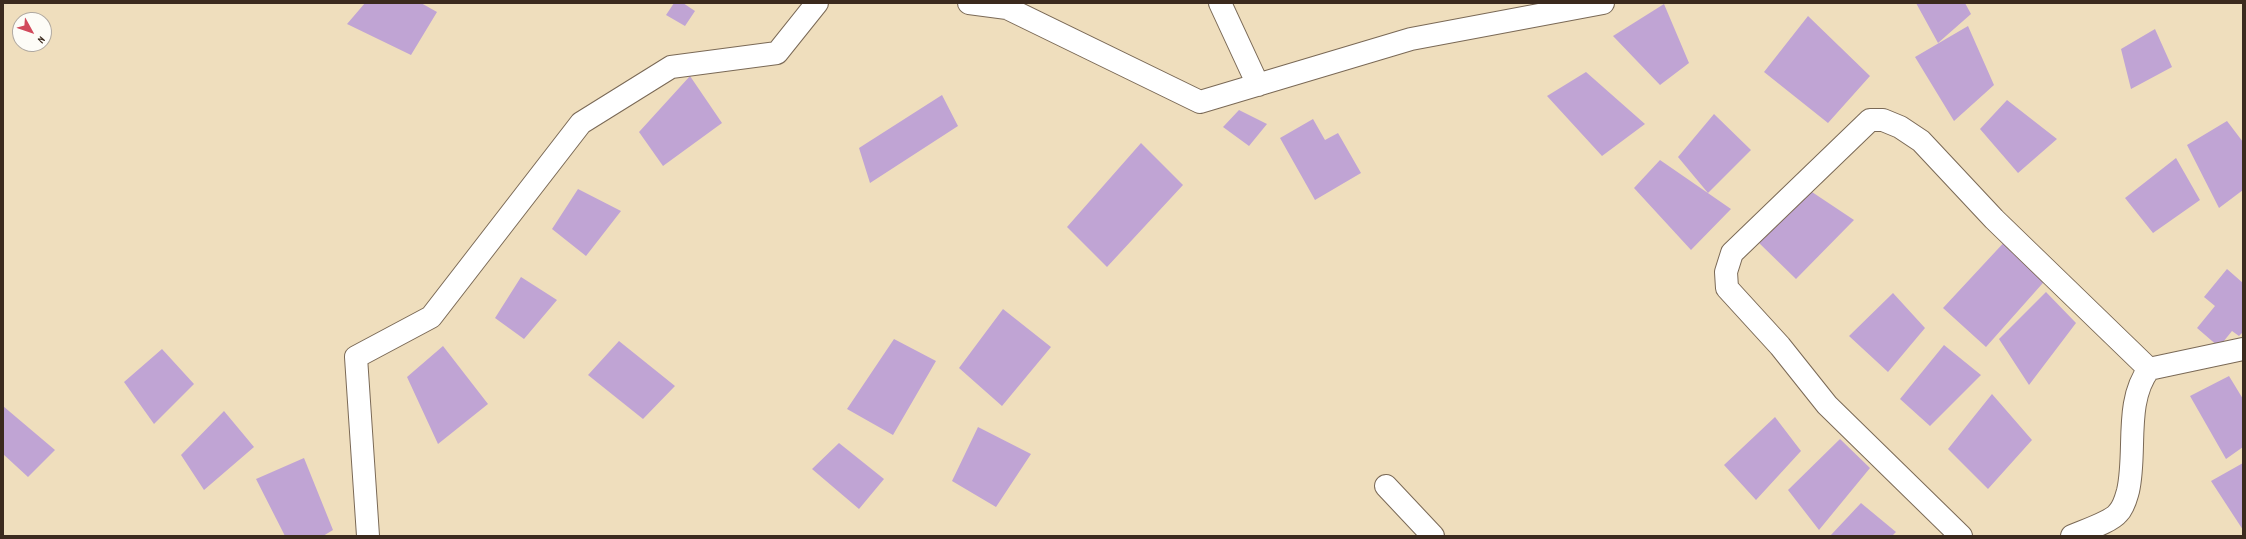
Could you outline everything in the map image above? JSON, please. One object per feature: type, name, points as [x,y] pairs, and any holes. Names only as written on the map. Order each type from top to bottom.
[{"type":"street","points":[[368,536],[356,357],[430,317],[581,123],[671,67],[776,53],[816,3]]},
{"type":"street","points":[[969,3],[1007,8],[1200,102],[1411,40],[1603,3]]},
{"type":"street","points":[[1220,3],[1258,85]]},
{"type":"street","points":[[1961,536],[1827,405],[1780,346],[1727,288],[1726,272],[1732,253],[1870,120],[1883,120],[1900,127],[1921,141],[1994,219],[2149,369]]},
{"type":"street","points":[[2072,536],[2118,514],[2125,501],[2130,479],[2134,402],[2142,378],[2149,369],[2243,349]]},
{"type":"street","points":[[1386,486],[1433,536]]},
{"type":"building","points":[[365,3],[421,3],[437,12],[411,55],[347,24]]},
{"type":"building","points":[[674,3],[683,3],[695,11],[685,26],[666,15]]},
{"type":"building","points":[[1916,3],[1965,3],[1971,14],[1938,43]]},
{"type":"building","points":[[1664,4],[1689,63],[1660,85],[1613,36]]},
{"type":"building","points":[[1808,16],[1870,76],[1828,123],[1764,72]]},
{"type":"building","points":[[1968,26],[1994,85],[1954,121],[1915,57]]},
{"type":"building","points":[[2155,29],[2172,67],[2131,89],[2121,49]]},
{"type":"building","points":[[1586,72],[1645,124],[1602,156],[1547,96]]},
{"type":"building","points":[[690,76],[722,123],[663,166],[639,132]]},
{"type":"building","points":[[942,95],[958,126],[870,183],[859,148]]},
{"type":"building","points":[[2007,100],[2057,139],[2018,173],[1980,129]]},
{"type":"building","points":[[1239,110],[1267,124],[1249,146],[1223,127]]},
{"type":"building","points":[[1714,114],[1751,150],[1708,193],[1678,157]]},
{"type":"building","points":[[1313,119],[1325,140],[1338,133],[1361,173],[1315,200],[1280,138]]},
{"type":"building","points":[[2227,121],[2243,142],[2243,190],[2219,208],[2187,145]]},
{"type":"building","points":[[1141,143],[1183,185],[1107,267],[1067,227]]},
{"type":"building","points":[[2176,158],[2200,200],[2153,233],[2125,198]]},
{"type":"building","points":[[1660,160],[1731,209],[1691,250],[1634,188]]},
{"type":"building","points":[[578,189],[621,211],[586,256],[552,229]]},
{"type":"building","points":[[1809,190],[1854,220],[1796,279],[1757,241]]},
{"type":"building","points":[[2009,237],[2050,275],[1986,347],[1943,308]]},
{"type":"building","points":[[2227,269],[2243,283],[2243,332],[2239,336],[2232,331],[2219,347],[2197,328],[2215,306],[2204,297]]},
{"type":"building","points":[[521,277],[557,300],[524,339],[495,318]]},
{"type":"building","points":[[2046,292],[2076,323],[2029,385],[1999,339]]},
{"type":"building","points":[[1893,293],[1925,328],[1888,372],[1849,336]]},
{"type":"building","points":[[1003,309],[1051,347],[1002,406],[959,368]]},
{"type":"building","points":[[894,339],[936,361],[893,435],[847,409]]},
{"type":"building","points":[[619,341],[675,386],[643,419],[588,375]]},
{"type":"building","points":[[1944,345],[1981,375],[1930,426],[1900,399]]},
{"type":"building","points":[[443,346],[488,404],[438,444],[407,377]]},
{"type":"building","points":[[162,349],[194,384],[154,424],[124,382]]},
{"type":"building","points":[[2229,376],[2243,399],[2243,447],[2226,459],[2190,396]]},
{"type":"building","points":[[1992,394],[2032,440],[1988,489],[1948,449]]},
{"type":"building","points":[[3,406],[55,450],[28,477],[3,454]]},
{"type":"building","points":[[224,411],[254,447],[204,490],[181,455]]},
{"type":"building","points":[[1775,417],[1801,451],[1756,500],[1724,465]]},
{"type":"building","points":[[978,427],[1031,454],[996,507],[952,481]]},
{"type":"building","points":[[1840,439],[1870,468],[1819,530],[1788,490]]},
{"type":"building","points":[[839,443],[884,479],[859,509],[812,469]]},
{"type":"building","points":[[304,458],[333,530],[323,536],[285,536],[256,479]]},
{"type":"building","points":[[2243,463],[2243,530],[2211,481]]},
{"type":"building","points":[[1861,503],[1896,532],[1892,536],[1830,536]]}]
